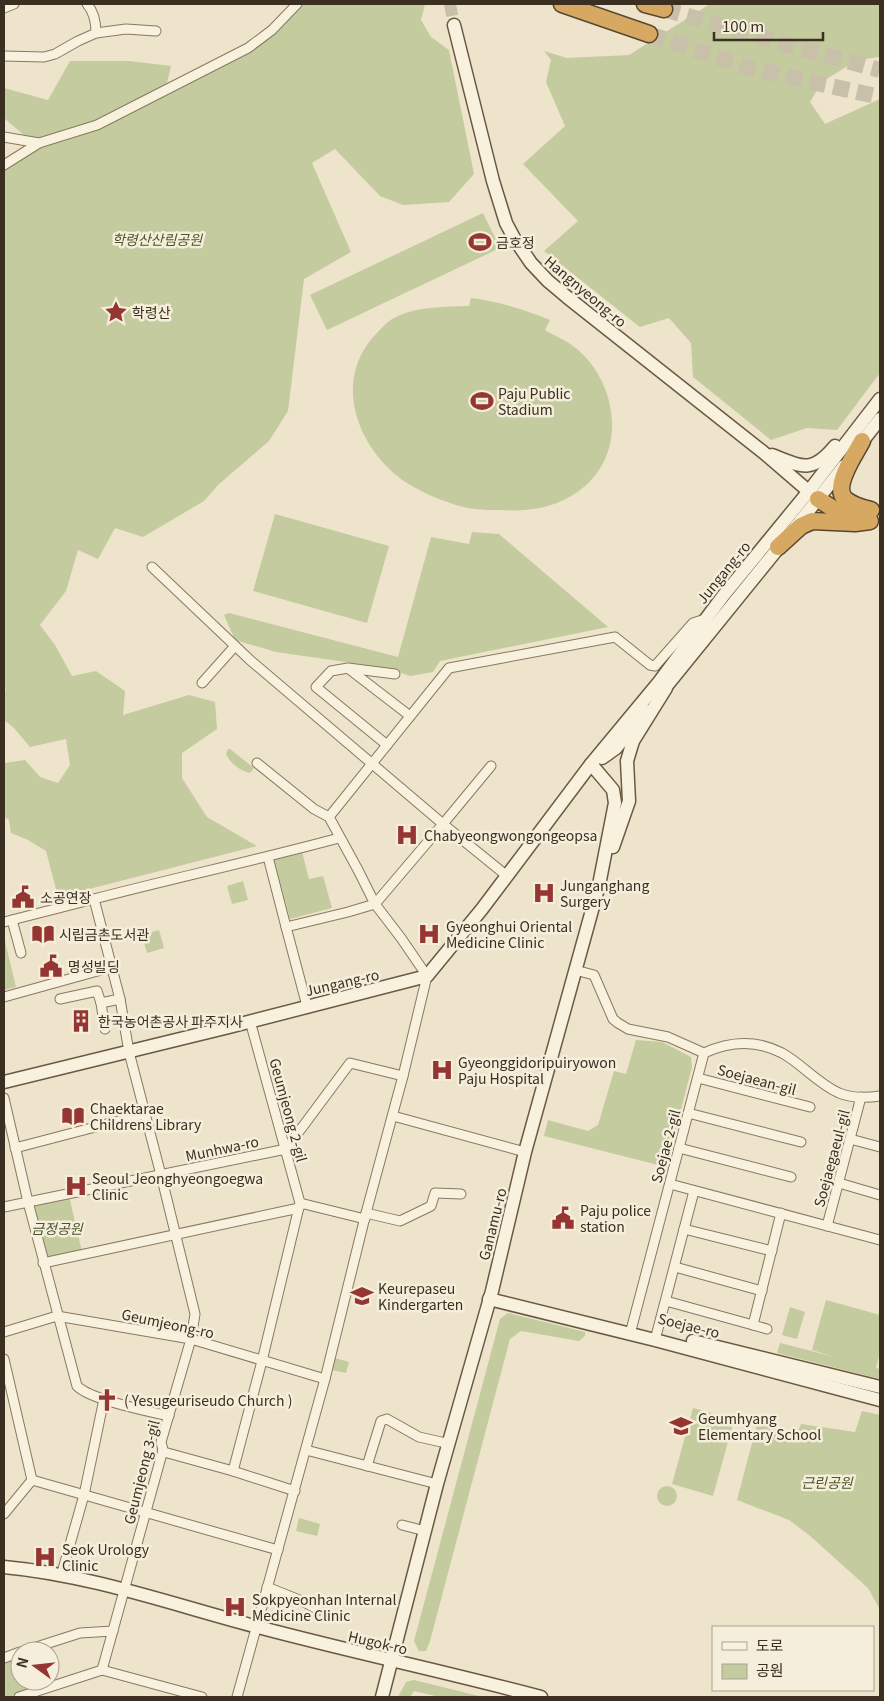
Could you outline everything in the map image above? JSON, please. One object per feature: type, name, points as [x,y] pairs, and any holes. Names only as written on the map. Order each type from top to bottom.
[{"type":"highway","points":[[562,4],[649,34]]},
{"type":"highway","points":[[645,4],[664,9]]},
{"type":"highway","points":[[862,441],[841,481],[840,489],[842,496],[846,500],[875,516]]},
{"type":"highway","points":[[814,495],[875,516]]},
{"type":"highway","points":[[778,547],[801,526],[812,521],[855,523],[875,516]]},
{"type":"street","points":[[4,8],[14,4]]},
{"type":"street","points":[[86,4],[93,12],[96,33]]},
{"type":"street","points":[[4,165],[39,143],[97,125],[248,48],[272,30],[297,4]]},
{"type":"street","name":"Hangnyeong-ro","points":[[454,25],[500,203],[506,223],[521,250],[548,281],[567,297],[763,452],[814,495]]},
{"type":"street","points":[[4,56],[44,57],[55,54],[78,40],[96,33],[126,29],[156,31]]},
{"type":"street","points":[[4,137],[39,143]]},
{"type":"street","points":[[763,452],[801,466],[811,466],[828,454],[880,389]]},
{"type":"street","name":"Jungang-ro","points":[[591,764],[616,748],[778,547],[880,399]]},
{"type":"street","name":"Jungang-ro","points":[[4,1082],[427,976],[482,909],[591,764],[659,682],[705,619],[880,419]]},
{"type":"street","points":[[152,567],[235,646],[372,764],[507,876]]},
{"type":"street","points":[[328,817],[449,668],[615,637],[655,666],[693,623],[705,619]]},
{"type":"street","points":[[202,683],[235,646]]},
{"type":"street","points":[[348,668],[410,716]]},
{"type":"street","points":[[387,745],[316,687],[331,671],[348,668],[395,674]]},
{"type":"street","points":[[599,884],[629,801],[627,761],[633,740],[672,679]]},
{"type":"street","points":[[237,1697],[325,1379],[404,1076],[427,976],[375,904],[328,817],[314,809],[257,763]]},
{"type":"street","name":"Ganamu-ro","points":[[382,1697],[437,1484],[490,1295],[525,1152],[599,884],[615,803],[613,790],[591,764]]},
{"type":"street","points":[[286,927],[375,904],[491,766]]},
{"type":"street","points":[[21,953],[8,921],[339,838]]},
{"type":"street","points":[[268,857],[307,1006]]},
{"type":"street","name":"Geumjeong 3-gil","points":[[94,899],[120,998],[129,1052],[161,1174],[194,1314],[191,1339],[162,1442],[163,1450],[102,1670]]},
{"type":"street","points":[[4,997],[112,967]]},
{"type":"street","points":[[575,970],[594,976],[613,1019],[618,1023],[628,1029],[668,1037],[704,1053]]},
{"type":"street","points":[[60,999],[97,991],[105,1029]]},
{"type":"street","points":[[101,1003],[120,998]]},
{"type":"street","name":"Geumjeong 2-gil","points":[[233,1471],[300,1205],[250,1021]]},
{"type":"street","name":"Soejaegaeul-gil","points":[[704,1053],[717,1047],[749,1042],[758,1044],[782,1053],[818,1081],[840,1093],[861,1098],[880,1096]]},
{"type":"street","name":"Soejae 2-gil","points":[[631,1330],[704,1053]]},
{"type":"street","points":[[286,1149],[350,1063],[404,1076]]},
{"type":"street","name":"Soejaean-gil","points":[[698,1078],[810,1107]]},
{"type":"street","points":[[4,1098],[28,1202],[77,1386],[104,1399],[169,1416]]},
{"type":"street","name":"Soejaegaeul-gil","points":[[827,1226],[861,1098]]},
{"type":"street","points":[[688,1113],[801,1142]]},
{"type":"street","points":[[15,1148],[145,1114]]},
{"type":"street","points":[[393,1116],[525,1152]]},
{"type":"street","points":[[850,1139],[880,1147]]},
{"type":"street","points":[[679,1148],[791,1177]]},
{"type":"street","name":"Munhwa-ro","points":[[4,1207],[286,1149]]},
{"type":"street","points":[[838,1183],[880,1195]]},
{"type":"street","points":[[670,1184],[880,1240]]},
{"type":"street","points":[[656,1336],[694,1190]]},
{"type":"street","points":[[44,1263],[175,1235],[300,1205],[400,1221],[431,1206],[435,1194],[461,1194]]},
{"type":"street","points":[[753,1325],[781,1213]]},
{"type":"street","points":[[684,1229],[772,1250]]},
{"type":"street","points":[[675,1267],[762,1291]]},
{"type":"street","points":[[490,1295],[656,1336],[880,1400]]},
{"type":"street","points":[[666,1301],[767,1329]]},
{"type":"street","name":"Geumjeong-ro","points":[[4,1332],[57,1316],[191,1339],[325,1379]]},
{"type":"street","name":"Soejae-ro","points":[[656,1336],[880,1387]]},
{"type":"street","points":[[4,1359],[32,1480]]},
{"type":"street","points":[[61,1576],[84,1495],[104,1399]]},
{"type":"street","points":[[367,1466],[381,1421],[386,1419],[419,1437],[446,1443]]},
{"type":"street","points":[[163,1450],[164,1452],[295,1491]]},
{"type":"street","points":[[306,1450],[437,1484]]},
{"type":"street","points":[[32,1480],[278,1550]]},
{"type":"street","points":[[4,1514],[32,1480]]},
{"type":"street","points":[[402,1524],[425,1531]]},
{"type":"street","points":[[4,1557],[35,1570]]},
{"type":"street","points":[[4,1567],[35,1570]]},
{"type":"street","name":"Hugok-ro","points":[[35,1570],[124,1589],[256,1627],[541,1697]]},
{"type":"street","points":[[267,1587],[319,1610]]},
{"type":"street","points":[[55,1641],[80,1633],[112,1631]]},
{"type":"street","points":[[20,1697],[102,1670],[202,1697]]},
{"type":"green space","name":"학령산산림공원","points":[[297,4],[425,4],[421,20],[431,37],[449,50],[474,174],[449,202],[403,205],[380,196],[335,149],[312,163],[351,252],[304,279],[288,411],[269,441],[218,485],[204,501],[143,537],[115,528],[98,559],[78,550],[66,591],[40,625],[55,645],[72,676],[96,671],[125,691],[123,715],[189,695],[215,702],[217,729],[182,753],[182,778],[207,817],[257,846],[58,897],[46,851],[28,840],[11,833],[9,820],[4,817],[4,763],[25,760],[40,777],[58,783],[70,765],[66,739],[30,747],[14,728],[4,720],[6,689],[4,688],[4,163],[33,143],[4,118],[4,88],[48,100],[70,61],[130,61],[171,66],[167,83],[182,80],[260,42]]},
{"type":"green space","points":[[710,4],[880,4],[880,57],[857,60],[822,82],[810,102],[825,124],[880,99],[880,373],[837,430],[807,428],[771,440],[693,377],[691,343],[669,318],[640,327],[544,251],[578,221],[523,164],[565,126],[546,82],[551,60],[544,51],[567,58],[629,55]]},
{"type":"green space","points":[[483,213],[500,248],[327,330],[310,295]]},
{"type":"green space","name":"Paju Public Stadium","points":[[471,298],[511,306],[550,320],[545,330],[577,349],[591,363],[601,380],[608,398],[612,417],[611,436],[607,454],[598,471],[585,486],[566,499],[546,507],[524,510],[474,509],[446,502],[417,489],[401,479],[385,465],[372,448],[362,430],[355,411],[353,391],[355,372],[362,353],[375,335],[398,316],[415,310],[469,306]]},
{"type":"green space","points":[[275,514],[389,546],[367,623],[253,591]]},
{"type":"green space","points":[[472,532],[499,534],[608,627],[440,661],[433,672],[410,676],[387,668],[276,652],[235,640],[224,615],[229,613],[398,657],[431,537],[469,544]]},
{"type":"green space","points":[[228,749],[254,768],[250,773],[233,764],[226,754]]},
{"type":"green space","points":[[302,852],[309,879],[323,876],[332,908],[290,919],[274,860]]},
{"type":"green space","points":[[243,881],[248,900],[232,904],[227,886]]},
{"type":"green space","points":[[159,930],[164,948],[147,953],[142,935]]},
{"type":"green space","points":[[4,937],[16,987],[4,990]]},
{"type":"green space","points":[[636,1040],[662,1042],[691,1057],[692,1067],[666,1167],[544,1136],[548,1120],[588,1131],[598,1125],[614,1071],[626,1074]]},
{"type":"green space","name":"금정공원","points":[[69,1196],[82,1252],[45,1260],[32,1204]]},
{"type":"green space","points":[[826,1300],[880,1315],[880,1352],[876,1368],[880,1369],[880,1379],[777,1353],[780,1343],[835,1357],[812,1350]]},
{"type":"green space","points":[[790,1307],[805,1312],[797,1339],[782,1335]]},
{"type":"green space","points":[[508,1313],[585,1332],[585,1336],[579,1341],[521,1331],[510,1339],[430,1641],[426,1651],[419,1651],[414,1641],[500,1319]]},
{"type":"green space","points":[[335,1358],[349,1362],[346,1373],[332,1370]]},
{"type":"green space","points":[[693,1408],[734,1420],[713,1496],[672,1484]]},
{"type":"green space","name":"근린공원","points":[[862,1411],[880,1415],[880,1610],[868,1588],[809,1535],[789,1520],[737,1500],[757,1424],[797,1434],[801,1424],[855,1432]]},
{"type":"green space","points":[[667,1486],[674,1489],[677,1496],[674,1503],[667,1506],[660,1503],[657,1496],[660,1489]]},
{"type":"green space","points":[[299,1518],[320,1524],[317,1536],[296,1531]]},
{"type":"green space","points":[[10,1660],[10,1691],[27,1691],[4,1697],[4,1662]]},
{"type":"green space","points":[[414,1680],[483,1697],[440,1697],[414,1691],[410,1697],[398,1697],[406,1682]]},
{"type":"tunnel","points":[[450,4],[454,25]]},
{"type":"tunnel","points":[[664,9],[880,70]]},
{"type":"tunnel","points":[[649,34],[750,68],[880,97]]},
{"type":"place","name":"금호정","points":[[480,242]]},
{"type":"place","name":"학령산","points":[[116,312]]},
{"type":"place","name":"Paju Public Stadium","points":[[482,401]]},
{"type":"place","name":"Chabyeongwongongeopsa","points":[[407,835]]},
{"type":"place","name":"Junganghang Surgery","points":[[544,893]]},
{"type":"place","name":"소공연장","points":[[23,897]]},
{"type":"place","name":"시립금촌도서관","points":[[43,934]]},
{"type":"place","name":"Gyeonghui Oriental Medicine Clinic","points":[[429,934]]},
{"type":"place","name":"명성빌딩","points":[[51,966]]},
{"type":"place","name":"한국농어촌공사 파주지사","points":[[81,1021]]},
{"type":"place","name":"Gyeonggidoripuiryowon Paju Hospital","points":[[442,1070]]},
{"type":"place","name":"Chaektarae Childrens Library","points":[[73,1116]]},
{"type":"place","name":"Seoul Jeonghyeongoegwa Clinic","points":[[76,1186]]},
{"type":"place","name":"Paju police station","points":[[563,1218]]},
{"type":"place","name":"Keurepaseu Kindergarten","points":[[362,1296]]},
{"type":"place","name":"( Yesugeuriseudo Church )","points":[[107,1400]]},
{"type":"place","name":"Geumhyang Elementary School","points":[[681,1426]]},
{"type":"place","name":"Seok Urology Clinic","points":[[45,1557]]},
{"type":"place","name":"Sokpyeonhan Internal Medicine Clinic","points":[[235,1607]]}]
